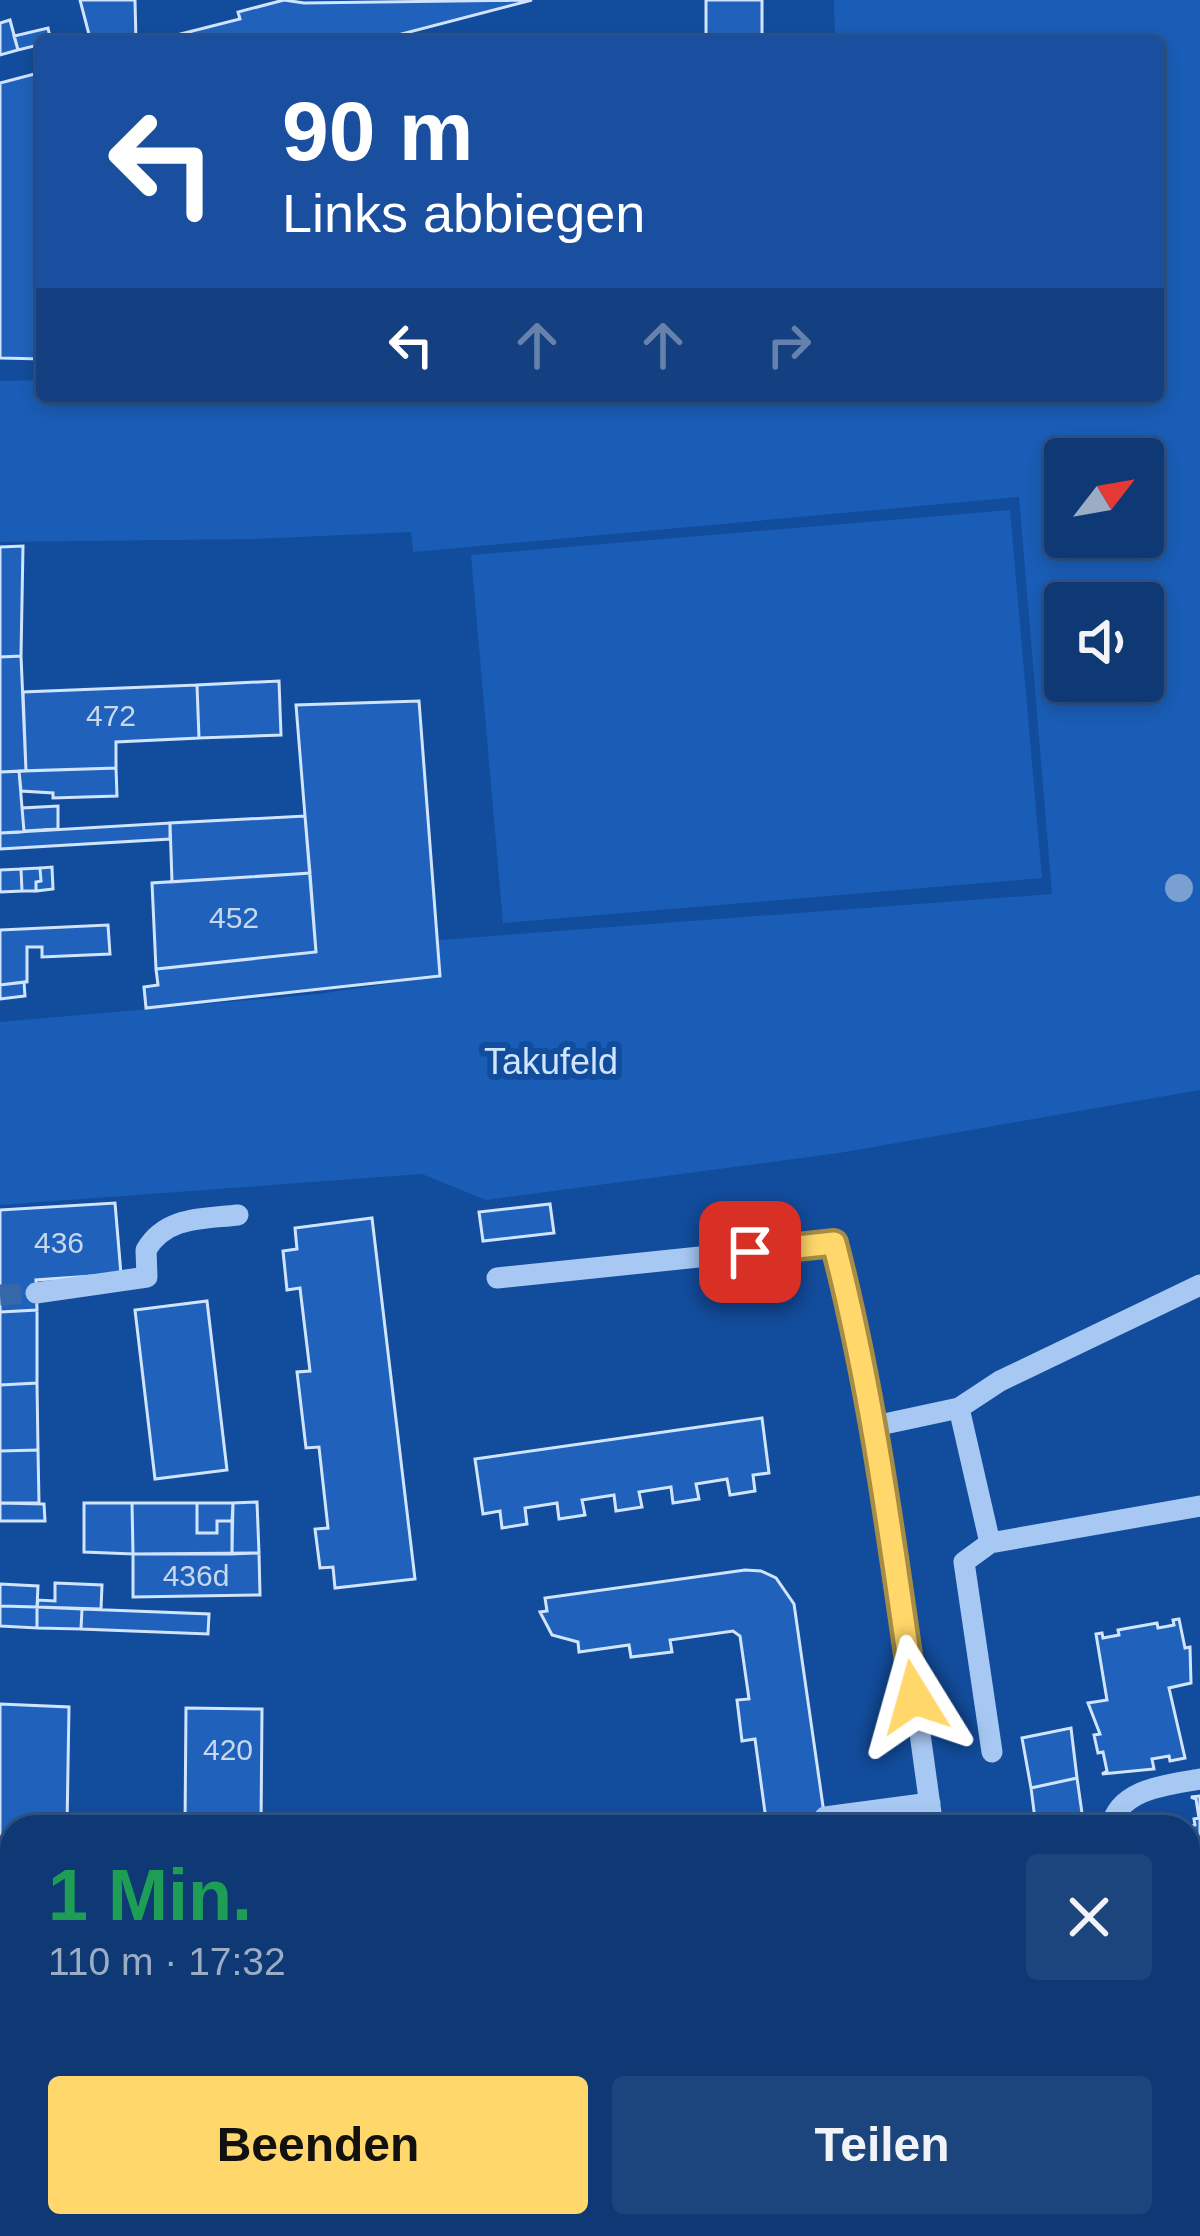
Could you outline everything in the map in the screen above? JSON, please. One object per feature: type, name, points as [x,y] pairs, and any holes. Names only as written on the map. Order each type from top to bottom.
[{"type":"street","points":[[36,1293],[147,1277],[146,1250],[163,1230],[182,1222],[238,1215]]},
{"type":"street","points":[[497,1278],[834,1243],[875,1426],[932,1815]]},
{"type":"street","points":[[875,1426],[959,1408],[1000,1381],[1200,1285]]},
{"type":"street","points":[[959,1408],[990,1543]]},
{"type":"street","points":[[992,1752],[964,1562],[990,1543],[1200,1506]]},
{"type":"street","points":[[1115,1815],[1138,1794],[1200,1779]]},
{"type":"street","points":[[840,1815],[930,1803]]},
{"type":"green space","name":"Takufeld","points":[[834,0],[1200,0],[1200,1090],[839,1153],[486,1200],[422,1174],[0,1205],[0,1022],[319,994],[440,976],[439,940],[1052,894],[1019,497],[413,552],[411,532],[0,542],[0,381],[36,380],[36,402],[1164,402],[1164,36],[835,36]]},
{"type":"green space","points":[[1010,510],[1042,878],[503,923],[471,555]]},
{"type":"building","points":[[80,0],[135,0],[136,36],[89,36]]},
{"type":"building","points":[[284,0],[532,0],[394,36],[173,36],[240,19],[238,12]]},
{"type":"building","points":[[706,0],[762,0],[762,36],[706,36]]},
{"type":"building","points":[[10,20],[18,50],[0,55],[0,23]]},
{"type":"building","points":[[48,28],[50,36],[36,36],[36,46],[18,50],[14,36]]},
{"type":"building","points":[[36,74],[36,359],[0,358],[0,83]]},
{"type":"building","points":[[23,546],[21,656],[0,657],[0,547]]},
{"type":"building","points":[[21,656],[26,771],[0,772],[0,657]]},
{"type":"building","points":[[279,681],[281,735],[199,738],[197,685]]},
{"type":"building","points":[[197,685],[199,738],[116,742],[116,768],[26,771],[23,692]]},
{"type":"building","points":[[419,701],[440,976],[146,1008],[144,987],[158,985],[156,969],[316,952],[296,705]]},
{"type":"building","points":[[116,768],[117,796],[53,798],[53,793],[21,791],[19,771]]},
{"type":"building","points":[[19,771],[24,832],[0,833],[0,772]]},
{"type":"building","points":[[58,806],[58,829],[24,831],[22,808]]},
{"type":"building","points":[[305,816],[310,873],[172,882],[170,823]]},
{"type":"building","points":[[170,823],[170,839],[0,849],[0,833]]},
{"type":"building","points":[[52,867],[53,889],[36,891],[40,868]]},
{"type":"building","points":[[40,868],[36,891],[22,891],[21,869]]},
{"type":"building","points":[[21,869],[22,891],[0,892],[0,870]]},
{"type":"building","points":[[310,873],[316,952],[156,969],[152,883]]},
{"type":"building","points":[[108,925],[110,954],[42,957],[42,947],[27,947],[27,982],[0,985],[0,930]]},
{"type":"building","points":[[24,982],[25,996],[0,999],[0,985]]},
{"type":"building","points":[[115,1203],[121,1274],[36,1280],[37,1310],[0,1312],[0,1210]]},
{"type":"building","points":[[550,1204],[554,1233],[483,1241],[479,1212]]},
{"type":"building","points":[[372,1218],[415,1579],[335,1588],[333,1567],[320,1568],[315,1529],[328,1528],[319,1447],[306,1448],[297,1372],[310,1371],[300,1288],[287,1290],[283,1251],[297,1249],[295,1228]]},
{"type":"building","points":[[207,1301],[227,1470],[155,1479],[135,1310]]},
{"type":"building","points":[[37,1310],[37,1383],[0,1385],[0,1312]]},
{"type":"building","points":[[37,1383],[38,1450],[0,1451],[0,1385]]},
{"type":"building","points":[[762,1418],[769,1473],[753,1475],[755,1491],[730,1495],[727,1479],[696,1484],[699,1499],[673,1503],[671,1487],[639,1492],[642,1507],[616,1511],[614,1495],[582,1500],[585,1515],[559,1519],[557,1503],[525,1508],[527,1524],[502,1528],[500,1511],[483,1514],[475,1459]]},
{"type":"building","points":[[38,1450],[39,1503],[0,1503],[0,1451]]},
{"type":"building","points":[[257,1502],[259,1553],[232,1554],[233,1503]]},
{"type":"building","points":[[0,1503],[44,1504],[45,1521],[0,1521]]},
{"type":"building","points":[[84,1503],[132,1503],[133,1554],[84,1552]]},
{"type":"building","points":[[132,1503],[197,1503],[197,1533],[217,1533],[217,1521],[232,1521],[232,1554],[133,1554]]},
{"type":"building","points":[[197,1503],[233,1503],[232,1521],[217,1521],[217,1533],[197,1533]]},
{"type":"building","points":[[259,1553],[260,1595],[133,1597],[133,1554]]},
{"type":"building","points":[[745,1570],[776,1578],[794,1604],[824,1815],[765,1815],[755,1739],[742,1741],[737,1700],[749,1699],[740,1636],[733,1631],[670,1640],[672,1652],[631,1657],[629,1645],[579,1652],[578,1642],[552,1635],[540,1612],[547,1611],[545,1598]]},
{"type":"building","points":[[55,1583],[102,1585],[101,1609],[37,1607],[38,1600],[55,1601]]},
{"type":"building","points":[[0,1584],[38,1586],[37,1607],[0,1606]]},
{"type":"building","points":[[0,1606],[37,1607],[37,1628],[0,1626]]},
{"type":"building","points":[[37,1607],[82,1609],[81,1629],[37,1628]]},
{"type":"building","points":[[82,1609],[209,1614],[208,1634],[81,1629]]},
{"type":"building","points":[[1179,1619],[1185,1648],[1190,1647],[1191,1683],[1169,1688],[1185,1758],[1152,1759],[1154,1769],[1102,1774],[1107,1771],[1094,1735],[1100,1734],[1088,1703],[1107,1700],[1096,1634],[1102,1633],[1103,1638],[1119,1635],[1118,1630],[1174,1625],[1173,1620]]},
{"type":"building","points":[[0,1704],[69,1707],[67,1815],[0,1815]]},
{"type":"building","points":[[186,1708],[262,1709],[261,1815],[185,1815]]},
{"type":"building","points":[[1071,1728],[1077,1778],[1031,1788],[1022,1738]]},
{"type":"building","points":[[1077,1778],[1082,1815],[1034,1815],[1031,1788]]},
{"type":"tunnel","points":[[0,1295],[36,1293]]},
{"type":"route","points":[[750,1252],[834,1243],[875,1426],[914,1697]]}]
